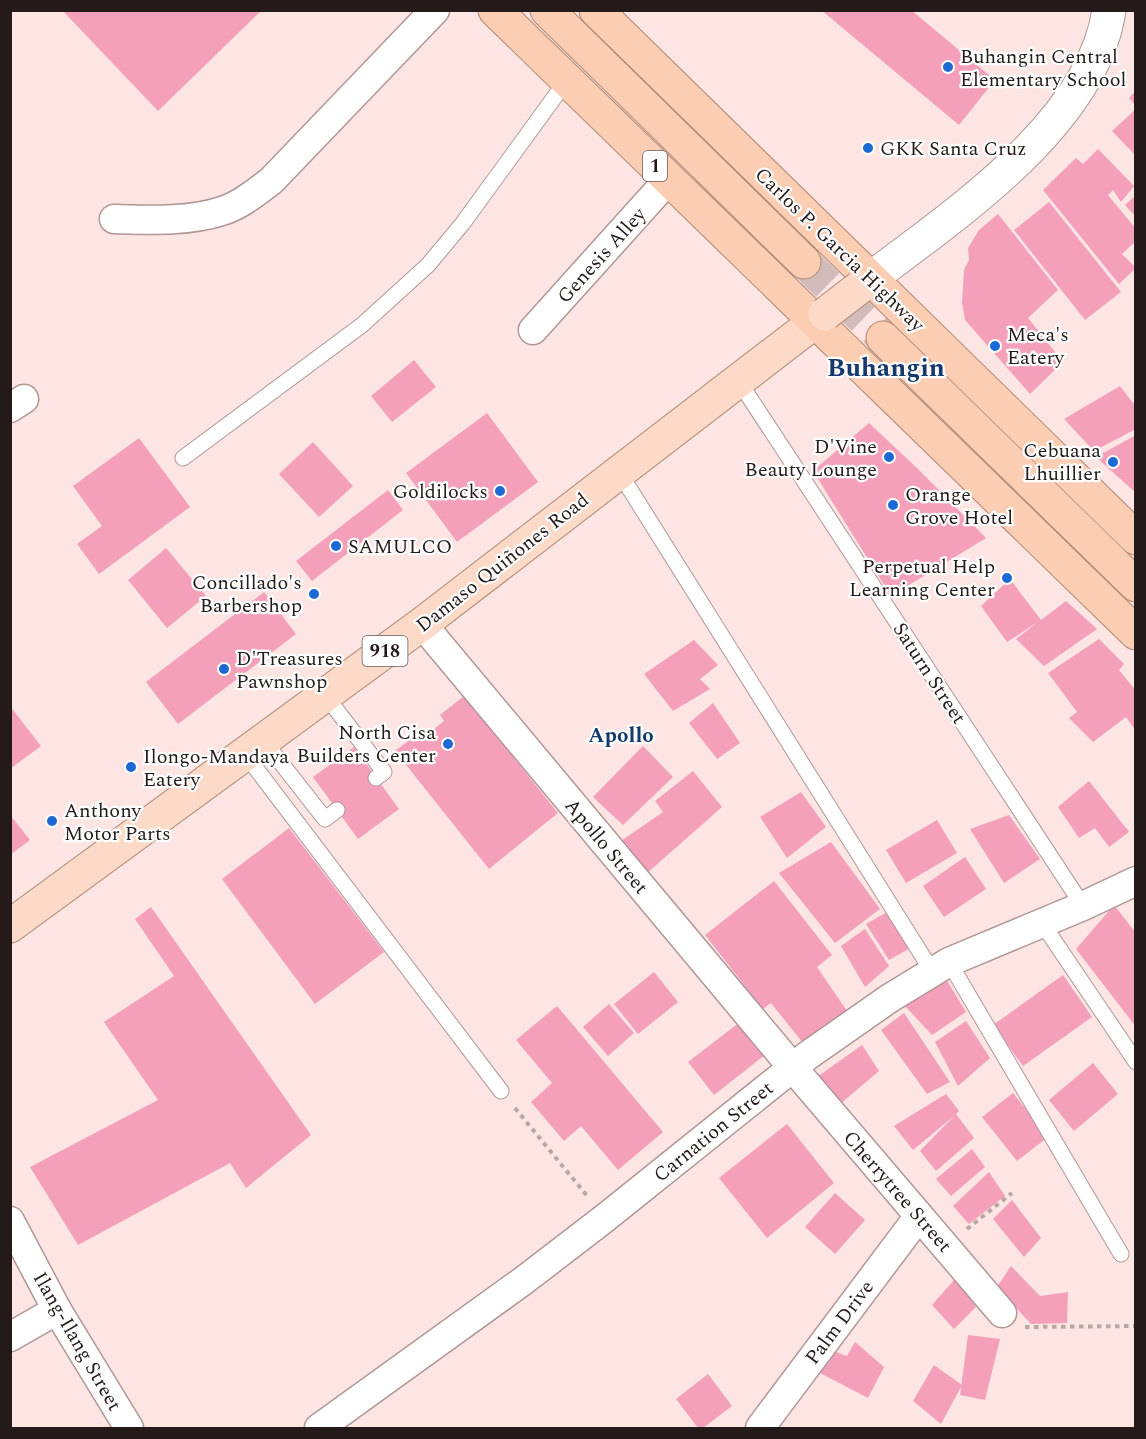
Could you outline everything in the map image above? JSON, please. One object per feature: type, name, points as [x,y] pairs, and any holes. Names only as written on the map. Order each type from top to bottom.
[{"type":"highway","name":"1","points":[[495,10],[669,179],[820,318],[1136,633]]},
{"type":"highway","name":"Carlos P. Garcia Highway","points":[[547,10],[804,262]]},
{"type":"highway","name":"Carlos P. Garcia Highway","points":[[596,10],[865,283],[1136,538]]},
{"type":"highway","name":"Carlos P. Garcia Highway","points":[[882,338],[1136,585]]},
{"type":"main road","points":[[865,283],[984,191],[1049,126],[1072,97],[1089,70],[1099,46],[1108,10]]},
{"type":"main road","name":"918","points":[[820,318],[865,283]]},
{"type":"main road","name":"Damaso Quiñones Road","points":[[10,926],[422,624],[820,318]]},
{"type":"street","points":[[114,219],[156,220],[199,216],[223,210],[246,199],[271,181],[435,10]]},
{"type":"street","name":"Genesis Alley","points":[[533,330],[669,179]]},
{"type":"street","name":"Apollo Street","points":[[422,624],[793,1068]]},
{"type":"street","name":"Carnation Street","points":[[319,1428],[437,1344],[605,1218],[846,1028],[941,967],[1136,881]]},
{"type":"street","name":"Cherrytree Street","points":[[793,1068],[1002,1313]]},
{"type":"street","name":"Palm Drive","points":[[760,1428],[919,1216]]},
{"type":"street","name":"Ilang-Ilang Street","points":[[10,1221],[57,1310],[129,1428]]},
{"type":"street","points":[[10,1337],[57,1310]]},
{"type":"lane","points":[[183,458],[362,325],[428,265],[463,224],[567,80]]},
{"type":"lane","name":"Saturn Street","points":[[738,380],[1083,906]]},
{"type":"lane","points":[[619,472],[941,967],[1121,1254]]},
{"type":"lane","points":[[325,695],[384,772],[376,778]]},
{"type":"lane","points":[[254,747],[325,819],[337,810]]},
{"type":"lane","points":[[254,747],[501,1091]]},
{"type":"lane","points":[[1042,923],[1136,1062]]},
{"type":"path","points":[[501,1091],[605,1218]]},
{"type":"path","points":[[946,1247],[1012,1193]]},
{"type":"path","points":[[1002,1313],[1018,1327],[1136,1326]]},
{"type":"building","points":[[62,10],[262,10],[158,111]]},
{"type":"building","points":[[821,10],[911,10],[995,80],[959,125]]},
{"type":"building","points":[[1136,90],[1136,106],[1129,98]]},
{"type":"building","points":[[1136,109],[1136,156],[1112,131]]},
{"type":"building","points":[[1098,149],[1134,186],[1121,202],[1113,190],[1108,195],[1136,229],[1136,241],[1122,254],[1136,268],[1119,284],[1043,190],[1076,158],[1083,164]]},
{"type":"building","points":[[1136,195],[1136,217],[1125,205]]},
{"type":"building","points":[[1049,202],[1121,292],[1085,320],[1014,230]]},
{"type":"building","points":[[998,214],[1058,290],[1028,318],[1063,362],[1030,394],[965,320],[962,303],[964,270],[969,260],[968,248],[979,230]]},
{"type":"building","points":[[414,360],[436,387],[392,422],[371,396]]},
{"type":"building","points":[[1120,386],[1136,407],[1136,429],[1094,451],[1064,419]]},
{"type":"building","points":[[487,413],[538,482],[457,542],[406,473]]},
{"type":"building","name":"Orange Grove Hotel","points":[[869,423],[986,538],[891,596],[813,471]]},
{"type":"building","points":[[1136,435],[1136,493],[1096,457]]},
{"type":"building","points":[[139,438],[190,507],[99,574],[77,544],[102,526],[73,486]]},
{"type":"building","points":[[313,442],[353,486],[319,517],[279,474]]},
{"type":"building","points":[[388,490],[403,510],[312,581],[296,561]]},
{"type":"building","points":[[166,548],[206,596],[167,628],[128,580]]},
{"type":"building","points":[[1010,579],[1041,620],[1066,601],[1097,629],[1044,666],[1016,639],[1038,622],[1007,642],[981,606]]},
{"type":"building","points":[[264,592],[296,634],[178,724],[146,682]]},
{"type":"building","points":[[1099,639],[1124,664],[1119,670],[1136,691],[1136,731],[1126,717],[1093,742],[1069,718],[1077,712],[1048,673]]},
{"type":"building","points":[[694,640],[718,665],[700,679],[710,689],[673,711],[644,674]]},
{"type":"building","points":[[464,696],[558,813],[489,869],[395,751],[420,732],[424,737],[444,721],[440,715]]},
{"type":"building","points":[[713,703],[740,743],[717,759],[689,723]]},
{"type":"building","points":[[10,706],[41,746],[10,769]]},
{"type":"building","points":[[643,746],[673,777],[623,825],[593,797]]},
{"type":"building","points":[[354,747],[399,809],[358,839],[313,777]]},
{"type":"building","points":[[693,771],[722,807],[646,874],[621,841],[663,812],[655,801]]},
{"type":"building","points":[[1089,781],[1129,832],[1109,847],[1095,828],[1079,838],[1058,807]]},
{"type":"building","points":[[801,792],[826,827],[787,858],[760,817]]},
{"type":"building","points":[[10,815],[30,840],[10,855]]},
{"type":"building","points":[[1009,815],[1040,859],[1004,883],[970,829]]},
{"type":"building","points":[[937,820],[957,853],[906,883],[886,850]]},
{"type":"building","points":[[289,828],[384,952],[315,1004],[222,879]]},
{"type":"building","points":[[831,842],[880,909],[835,943],[779,873]]},
{"type":"building","points":[[965,857],[986,889],[944,917],[923,886]]},
{"type":"building","points":[[774,881],[832,955],[817,967],[849,1014],[803,1043],[771,1003],[763,1009],[705,935]]},
{"type":"building","points":[[1114,905],[1136,933],[1136,1027],[1076,949]]},
{"type":"building","points":[[151,907],[311,1135],[246,1188],[230,1163],[78,1245],[30,1167],[158,1100],[104,1022],[174,976],[135,919]]},
{"type":"building","points":[[889,911],[912,947],[889,960],[866,924]]},
{"type":"building","points":[[865,929],[889,966],[865,987],[841,946]]},
{"type":"building","points":[[654,972],[678,1002],[638,1034],[614,1004]]},
{"type":"building","points":[[943,974],[966,1012],[932,1035],[902,1003]]},
{"type":"building","points":[[1063,975],[1092,1017],[1023,1066],[993,1025]]},
{"type":"building","points":[[609,1004],[634,1033],[608,1056],[583,1027]]},
{"type":"building","points":[[557,1006],[663,1132],[618,1170],[581,1126],[564,1141],[531,1102],[552,1083],[516,1040]]},
{"type":"building","points":[[904,1013],[950,1082],[927,1094],[881,1030]]},
{"type":"building","points":[[966,1021],[990,1058],[958,1086],[935,1042]]},
{"type":"building","points":[[740,1022],[765,1055],[714,1095],[688,1062]]},
{"type":"building","points":[[862,1045],[879,1071],[840,1104],[817,1077]]},
{"type":"building","points":[[1093,1063],[1118,1094],[1074,1131],[1049,1100]]},
{"type":"building","points":[[1013,1093],[1048,1137],[1017,1161],[982,1117]]},
{"type":"building","points":[[946,1094],[959,1111],[956,1114],[974,1138],[936,1171],[920,1151],[954,1116],[913,1150],[894,1126]]},
{"type":"building","points":[[787,1124],[834,1183],[767,1238],[719,1178]]},
{"type":"building","points":[[972,1149],[985,1167],[951,1196],[936,1179]]},
{"type":"building","points":[[989,1172],[1005,1196],[969,1224],[953,1206]]},
{"type":"building","points":[[835,1193],[865,1220],[835,1254],[805,1227]]},
{"type":"building","points":[[1012,1200],[1041,1238],[1024,1257],[993,1219]]},
{"type":"building","points":[[1011,1266],[1040,1296],[1068,1292],[1067,1323],[1031,1324],[997,1287]]},
{"type":"building","points":[[955,1279],[976,1307],[954,1329],[932,1305]]},
{"type":"building","points":[[968,1335],[1000,1339],[985,1400],[960,1395]]},
{"type":"building","points":[[855,1342],[884,1367],[868,1398],[820,1373],[833,1351],[847,1356]]},
{"type":"building","points":[[934,1365],[962,1385],[941,1424],[913,1401]]},
{"type":"building","points":[[708,1374],[732,1406],[703,1428],[698,1428],[676,1399]]},
{"type":"tunnel","points":[[804,262],[883,338]]},
{"type":"place","name":"Buhangin Central Elementary School","points":[[948,67]]},
{"type":"place","name":"GKK Santa Cruz","points":[[868,148]]},
{"type":"place","name":"Meca's Eatery","points":[[995,346]]},
{"type":"place","name":"D'Vine Beauty Lounge","points":[[889,457]]},
{"type":"place","name":"Cebuana Lhuillier","points":[[1113,462]]},
{"type":"place","name":"Goldilocks","points":[[500,491]]},
{"type":"place","name":"Orange Grove Hotel","points":[[893,505]]},
{"type":"place","name":"SAMULCO","points":[[336,546]]},
{"type":"place","name":"Perpetual Help Learning Center","points":[[1007,578]]},
{"type":"place","name":"Concillado's Barbershop","points":[[314,594]]},
{"type":"place","name":"D'Treasures Pawnshop","points":[[224,669]]},
{"type":"place","name":"North Cisa Builders Center","points":[[448,744]]},
{"type":"place","name":"Ilongo-Mandaya Eatery","points":[[131,767]]},
{"type":"place","name":"Anthony Motor Parts","points":[[52,821]]},
{"type":"district","name":"Buhangin","points":[[886,367]]},
{"type":"district","name":"Apollo","points":[[621,735]]}]
